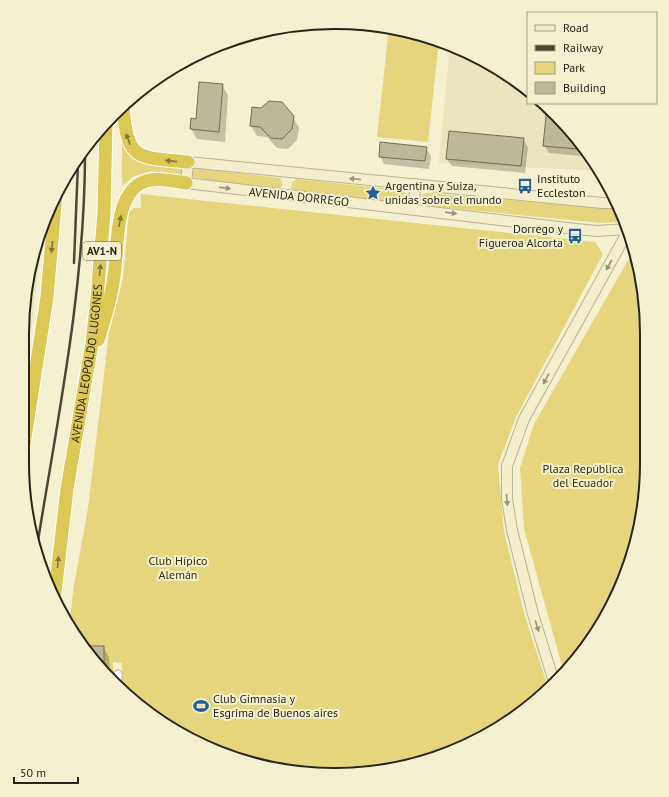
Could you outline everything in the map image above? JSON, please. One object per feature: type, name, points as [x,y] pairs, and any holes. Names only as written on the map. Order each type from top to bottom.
[{"type":"highway","points":[[124,113],[126,136],[129,144],[135,152],[141,156],[154,159],[188,162]]},
{"type":"highway","name":"AVENIDA LEOPOLDO LUGONES","points":[[56,587],[67,489],[92,343],[102,254],[106,132]]},
{"type":"highway","points":[[86,378],[107,312],[115,273],[120,221],[127,198],[132,190],[141,183],[149,180],[186,183]]},
{"type":"highway","points":[[29,414],[48,297],[55,213]]},
{"type":"main road","points":[[186,183],[188,162]]},
{"type":"main road","name":"AVENIDA DORREGO","points":[[188,162],[287,174],[416,184],[610,203]]},
{"type":"main road","name":"AVENIDA DORREGO","points":[[186,183],[286,196],[414,208],[583,230],[622,230]]},
{"type":"main road","points":[[414,208],[416,184]]},
{"type":"main road","points":[[553,677],[512,530],[507,499],[507,466],[524,419],[624,237]]},
{"type":"street","points":[[118,674],[118,679]]},
{"type":"shaded area","points":[[449,51],[504,80],[527,98],[527,104],[536,105],[551,118],[564,133],[592,171],[439,163]]},
{"type":"shaded area","points":[[41,248],[29,342],[32,295]]},
{"type":"green space","points":[[388,34],[414,39],[438,47],[428,142],[377,137]]},
{"type":"green space","points":[[122,139],[125,147],[130,153],[144,162],[280,178],[283,185],[278,190],[151,171],[134,176],[122,186]]},
{"type":"green space","points":[[297,179],[399,190],[405,193],[408,197],[404,202],[399,204],[291,191],[292,182]]},
{"type":"green space","points":[[426,193],[612,209],[618,220],[616,222],[601,223],[427,206],[422,204],[422,195]]},
{"type":"green space","name":"Club Hípico Alemán","points":[[141,194],[595,242],[603,254],[517,415],[498,464],[504,532],[525,617],[547,683],[504,717],[451,745],[414,758],[394,762],[334,768],[295,765],[255,758],[218,745],[165,717],[123,683],[122,663],[113,662],[114,674],[80,632],[71,616],[73,591],[88,508],[109,333],[123,279],[129,212],[134,208],[141,208]]},
{"type":"green space","name":"Plaza República del Ecuador","points":[[630,256],[637,295],[640,334],[640,462],[634,522],[624,561],[608,598],[589,632],[562,666],[524,529],[520,468],[534,424]]},
{"type":"building","points":[[199,82],[223,84],[219,132],[190,129],[191,118],[196,119]]},
{"type":"building","points":[[269,101],[282,102],[294,116],[292,129],[282,139],[271,138],[260,127],[250,126],[252,107],[261,108]]},
{"type":"building","points":[[546,114],[577,149],[543,146]]},
{"type":"building","points":[[449,131],[524,138],[521,166],[446,159]]},
{"type":"building","points":[[380,142],[427,147],[425,161],[379,157]]},
{"type":"building","points":[[90,646],[104,646],[104,663]]},
{"type":"railway","points":[[38,539],[61,404],[75,304],[84,204],[85,158]]},
{"type":"railway","points":[[74,263],[78,169]]},
{"type":"place","name":"Instituto Eccleston","points":[[525,186]]},
{"type":"place","name":"Argentina y Suiza, unidas sobre el mundo","points":[[373,193]]},
{"type":"place","name":"Dorrego y Figueroa Alcorta","points":[[575,236]]},
{"type":"place","name":"Club Gimnasia y Esgrima de Buenos aires","points":[[201,706]]}]
